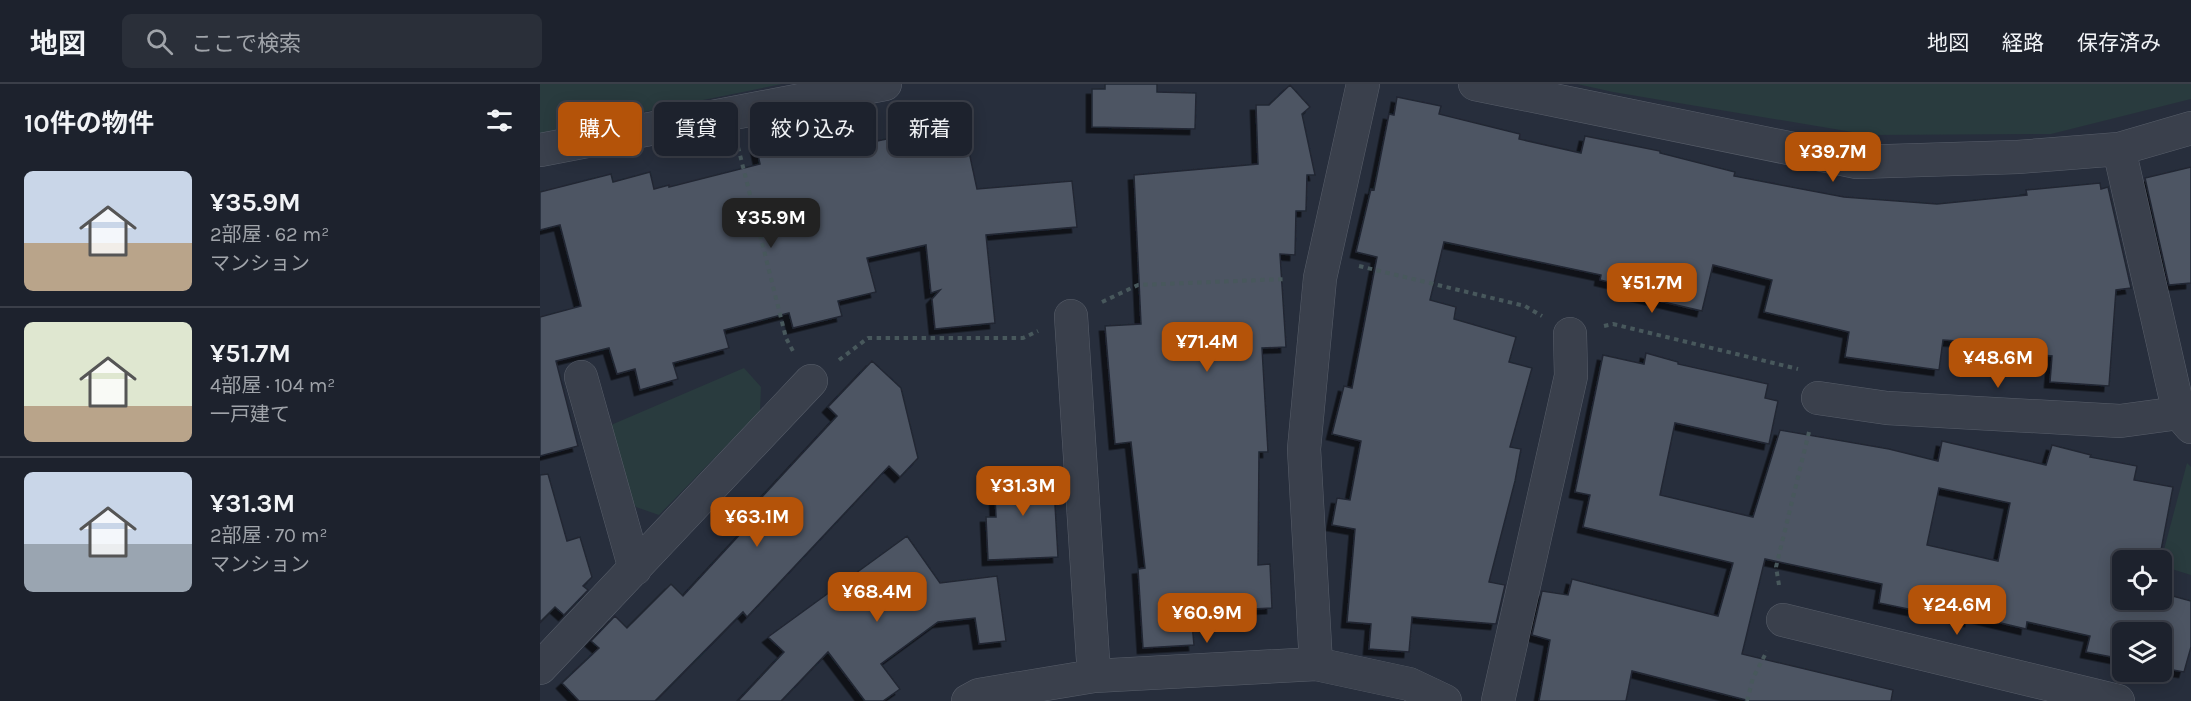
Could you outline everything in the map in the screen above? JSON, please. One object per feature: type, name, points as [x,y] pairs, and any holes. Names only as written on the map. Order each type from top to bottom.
[{"type":"street","points":[[738,112],[885,84]]},
{"type":"street","points":[[1316,663],[1304,449],[1321,268],[1363,84]]},
{"type":"street","points":[[1475,84],[1857,162],[2018,157],[2119,149],[2191,128]]},
{"type":"street","points":[[540,150],[654,128]]},
{"type":"street","points":[[1818,399],[1887,408],[2120,421],[2185,420],[2119,149]]},
{"type":"street","points":[[1071,316],[1094,676]]},
{"type":"street","points":[[1498,701],[1571,376],[1570,334]]},
{"type":"street","points":[[581,377],[635,569]]},
{"type":"street","points":[[540,668],[811,381]]},
{"type":"street","points":[[1783,620],[2118,701]]},
{"type":"street","points":[[968,701],[979,695],[1094,676],[1316,663],[1409,684],[1444,701]]},
{"type":"path","points":[[738,146],[786,338],[811,381],[868,338],[1023,338]]},
{"type":"path","points":[[1138,285],[1321,268],[1525,306]]},
{"type":"path","points":[[1570,334],[1612,324],[1798,369],[1818,399]]},
{"type":"path","points":[[1776,567],[1801,465]]},
{"type":"path","points":[[1747,701],[1753,678],[1783,620]]},
{"type":"shaded area","points":[[540,84],[782,84],[693,102],[654,102],[654,110],[642,112],[642,102],[558,102],[558,129],[540,133]]},
{"type":"shaded area","points":[[1577,84],[2191,84],[2191,99],[2051,134],[1870,135]]},
{"type":"shaded area","points":[[744,368],[761,387],[760,411],[659,515],[636,507],[625,487],[611,425]]},
{"type":"shaded area","points":[[2187,463],[2191,467],[2191,575],[2172,569],[2172,550],[2164,550]]},
{"type":"building","points":[[1105,84],[1157,84],[1157,92],[1196,93],[1195,129],[1092,127],[1092,89],[1105,89]]},
{"type":"building","points":[[1290,85],[1310,107],[1302,114],[1315,175],[1307,175],[1306,211],[1296,211],[1295,255],[1280,254],[1286,347],[1262,348],[1268,452],[1259,452],[1258,565],[1270,564],[1272,608],[1253,609],[1254,620],[1192,623],[1194,645],[1143,648],[1138,569],[1145,568],[1131,442],[1115,444],[1105,326],[1141,324],[1134,175],[1258,164],[1256,105],[1269,105]]},
{"type":"building","points":[[1397,97],[1441,106],[1439,114],[1520,134],[1519,139],[1581,153],[1585,136],[1660,151],[1660,153],[1735,172],[1734,176],[1844,197],[1937,204],[2027,195],[2026,190],[2100,183],[2101,189],[2108,187],[2131,288],[2116,290],[2109,386],[2050,382],[2052,356],[2005,352],[2006,344],[1943,340],[1939,370],[1845,357],[1849,332],[1764,312],[1772,280],[1713,265],[1702,311],[1629,294],[1630,287],[1600,280],[1601,275],[1444,242],[1430,300],[1456,307],[1454,319],[1516,337],[1509,362],[1532,368],[1510,447],[1521,449],[1489,582],[1505,585],[1496,624],[1412,617],[1409,652],[1369,649],[1371,624],[1347,622],[1355,529],[1332,525],[1337,498],[1350,500],[1361,441],[1332,434],[1344,386],[1352,388],[1377,257],[1356,252],[1371,189],[1374,190],[1389,114],[1394,115]]},
{"type":"building","points":[[888,139],[888,156],[970,156],[977,189],[1072,181],[1077,227],[986,235],[995,323],[935,329],[932,299],[940,290],[931,293],[926,245],[867,258],[876,292],[838,301],[842,316],[793,328],[789,313],[724,330],[729,348],[673,363],[678,379],[640,390],[635,369],[617,374],[609,348],[556,361],[578,446],[540,456],[540,317],[581,306],[560,225],[540,230],[540,192],[611,174],[613,182],[650,172],[654,189],[669,185],[669,187],[760,164],[758,156],[876,156],[876,141]]},
{"type":"building","points":[[2191,167],[2191,283],[2169,285],[2145,178]]},
{"type":"building","points":[[1646,353],[1678,362],[1678,364],[1768,384],[1765,398],[1778,401],[1769,444],[1675,423],[1660,495],[1753,517],[1780,430],[1889,449],[1938,461],[1942,441],[2046,465],[2052,445],[2091,455],[2090,457],[2137,466],[2134,480],[2173,487],[2161,550],[2112,550],[2112,610],[2172,610],[2172,596],[2191,601],[2191,647],[2184,672],[2172,670],[2172,622],[2112,622],[2112,657],[2086,652],[2090,636],[2027,622],[2026,629],[1971,616],[1970,621],[1914,608],[1913,610],[1879,603],[1882,584],[1765,559],[1742,654],[1893,690],[1891,701],[1750,701],[1632,671],[1626,701],[1539,701],[1550,640],[1532,635],[1542,591],[1568,595],[1572,579],[1718,616],[1733,563],[1583,527],[1590,495],[1575,492],[1603,355],[1644,364]],"holes":[[[1939,488],[2010,503],[1998,561],[1927,545]]]},
{"type":"building","points":[[872,361],[901,388],[918,458],[900,477],[889,466],[747,617],[743,612],[655,701],[579,701],[562,683],[599,648],[591,641],[615,616],[627,628],[671,584],[683,596],[768,504],[761,498],[837,416],[828,407]]},
{"type":"building","points":[[1053,470],[1058,557],[988,560],[986,517],[996,517],[994,473]]},
{"type":"building","points":[[548,474],[567,541],[580,537],[592,577],[583,586],[588,590],[564,615],[555,607],[540,622],[540,475]]},
{"type":"building","points":[[907,536],[940,583],[997,576],[1006,641],[979,644],[975,618],[938,622],[881,664],[900,689],[883,701],[865,701],[828,652],[781,701],[738,701],[784,652],[768,637]]}]
